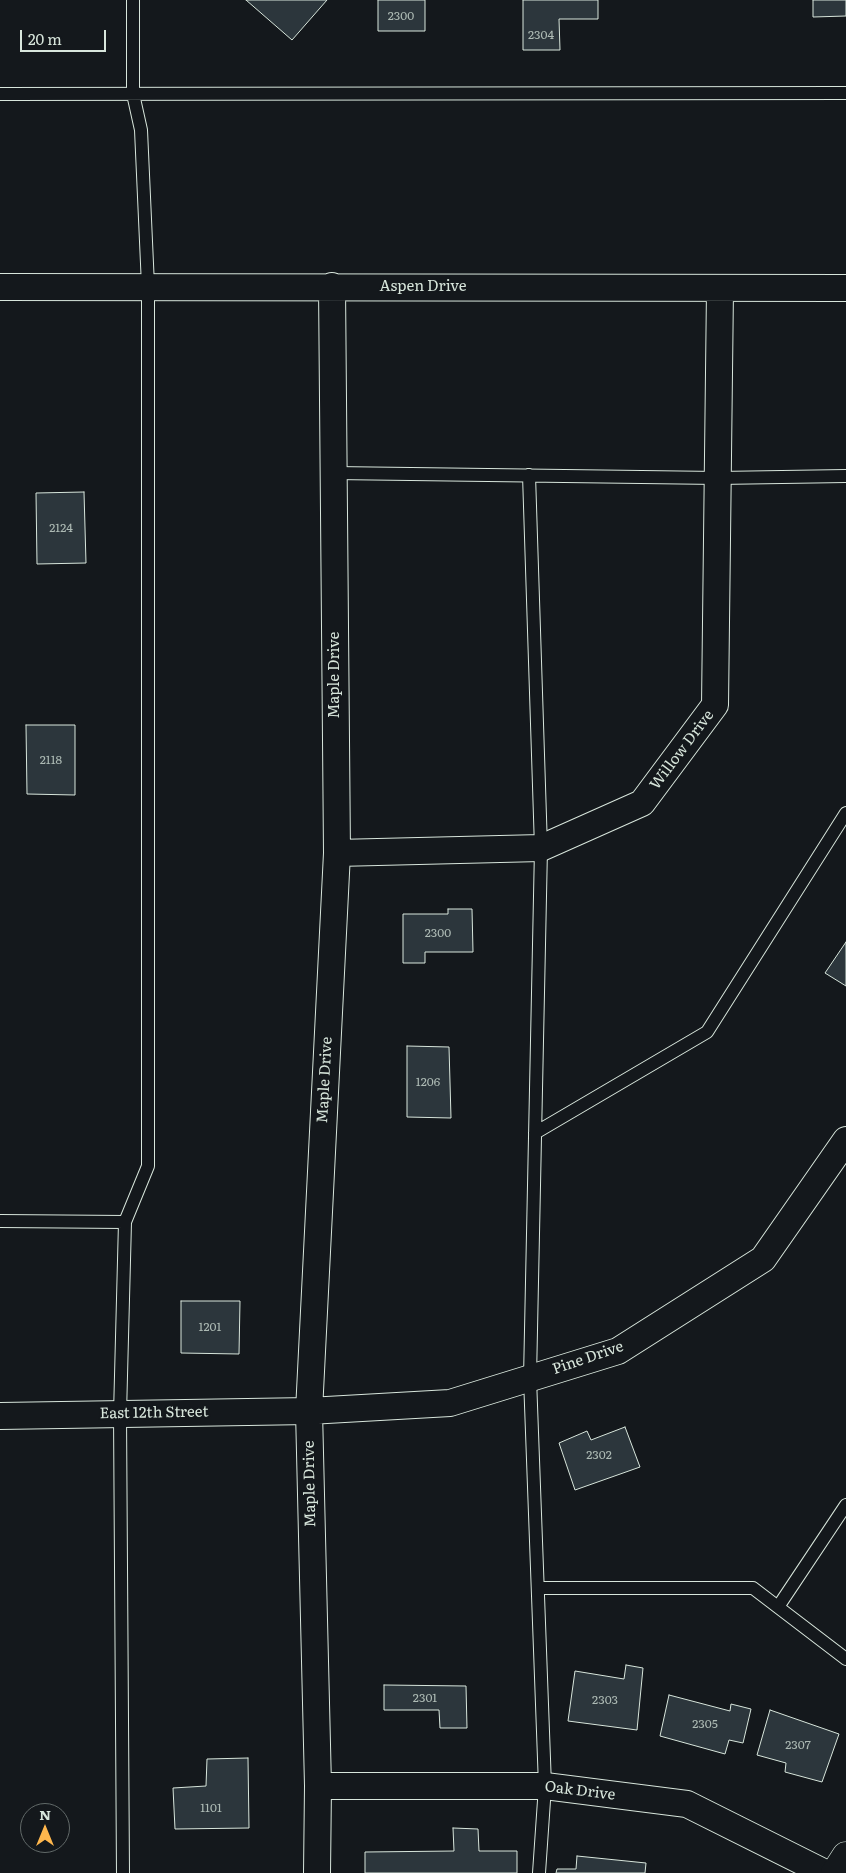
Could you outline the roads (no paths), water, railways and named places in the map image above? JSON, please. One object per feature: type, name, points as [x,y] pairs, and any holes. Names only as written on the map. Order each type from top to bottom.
[{"type":"street","name":"Maple Drive","points":[[317,1873],[318,1786],[309,1411],[337,854],[332,286]]},
{"type":"street","name":"Aspen Drive","points":[[0,287],[846,288]]},
{"type":"street","name":"Willow Drive","points":[[337,854],[540,848],[642,804],[715,705],[720,289]]},
{"type":"street","name":"Pine Drive","points":[[309,1411],[450,1403],[618,1351],[764,1259],[846,1140]]},
{"type":"street","name":"East 12th Street","points":[[0,1416],[309,1411]]},
{"type":"street","name":"Oak Drive","points":[[318,1786],[545,1786],[687,1804],[825,1873]]},
{"type":"street","points":[[835,1873],[846,1856]]},
{"type":"lane","points":[[122,1873],[120,1414],[125,1222],[148,1166],[148,286],[141,130],[133,94],[133,0]]},
{"type":"lane","points":[[0,94],[846,93]]},
{"type":"lane","points":[[334,473],[718,478],[846,476]]},
{"type":"lane","points":[[529,475],[540,848],[530,1378],[545,1786],[539,1873]]},
{"type":"lane","points":[[535,1133],[707,1032],[846,813]]},
{"type":"lane","points":[[0,1221],[125,1222]]},
{"type":"lane","points":[[778,1608],[846,1505]]},
{"type":"lane","points":[[538,1588],[753,1588],[846,1660]]}]
